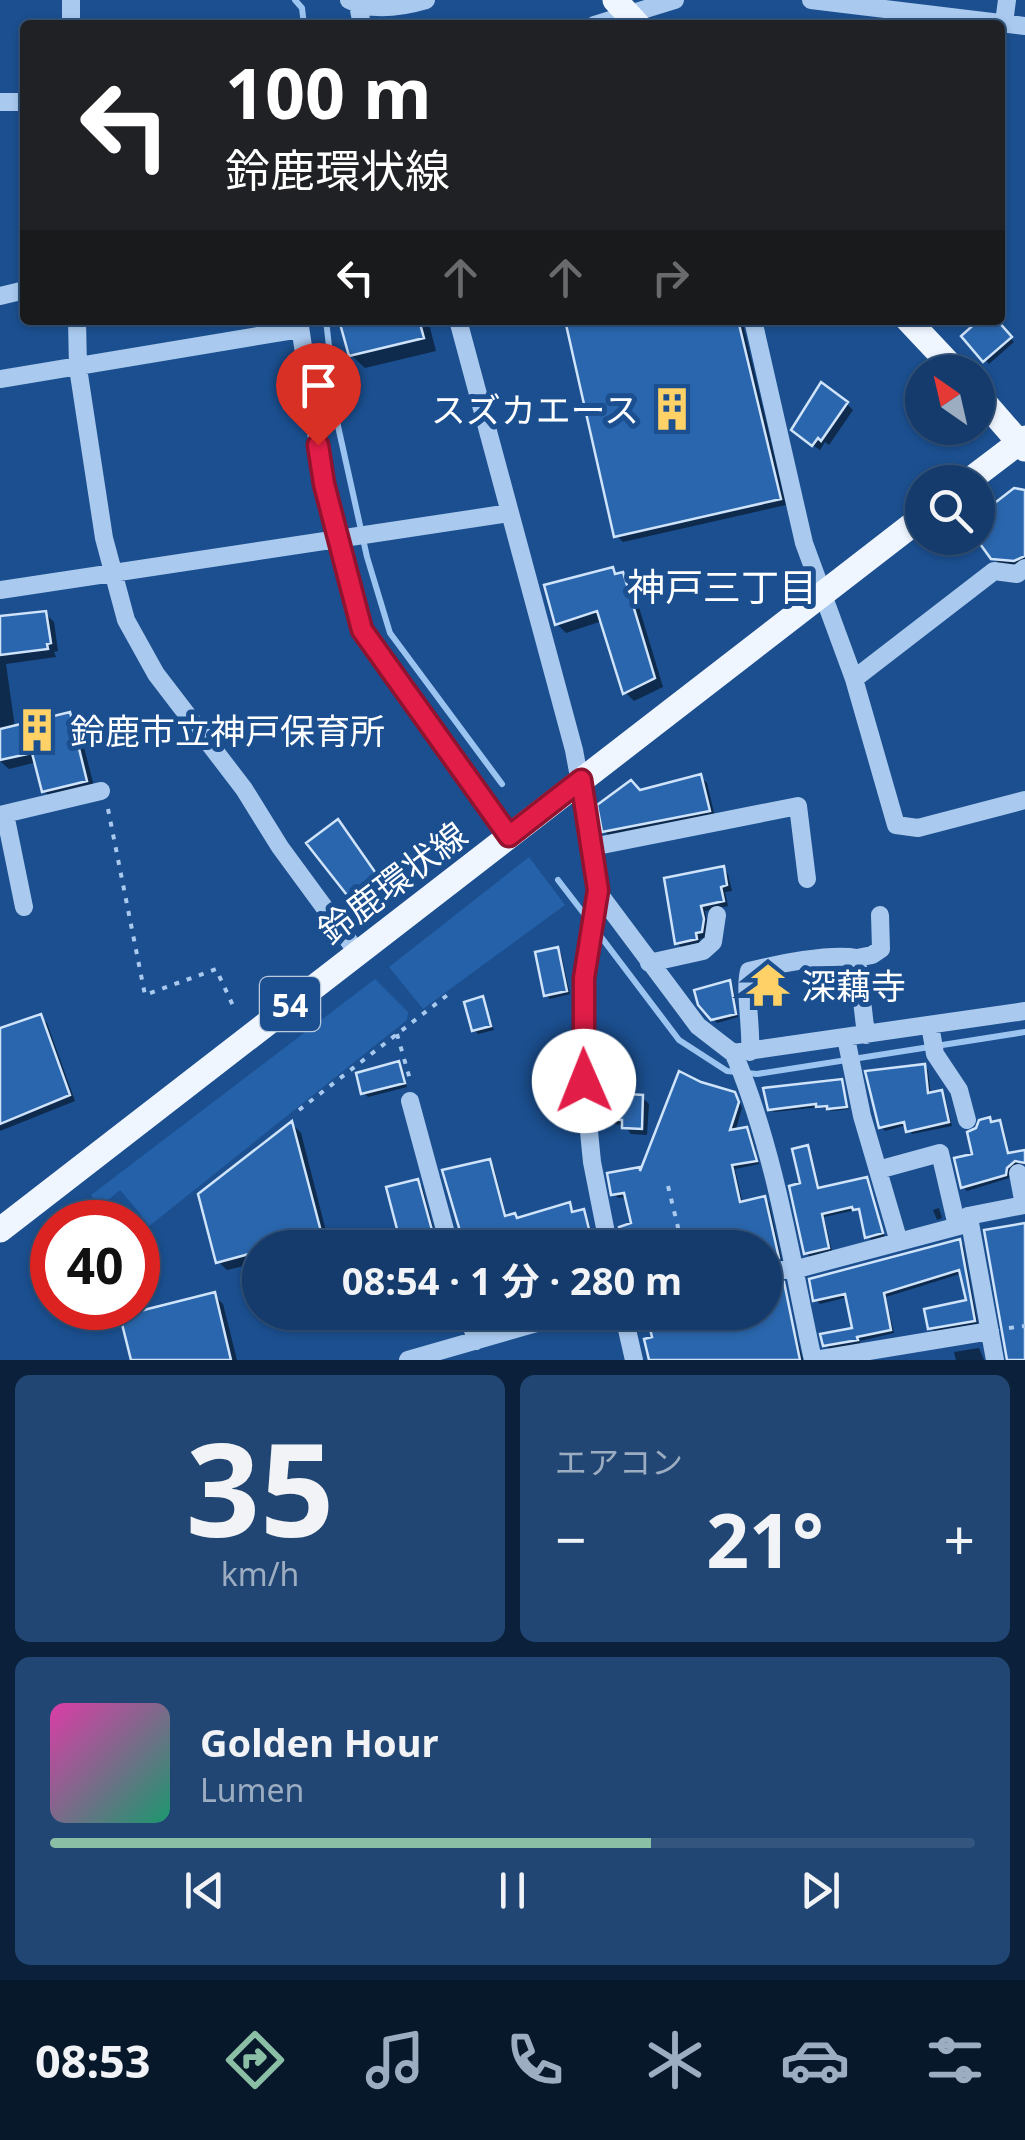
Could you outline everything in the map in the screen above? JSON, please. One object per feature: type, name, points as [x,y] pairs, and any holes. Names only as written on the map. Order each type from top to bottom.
[{"type":"main road","points":[[913,325],[940,355]]},
{"type":"main road","points":[[991,465],[1023,443],[995,413]]},
{"type":"main road","name":"鈴鹿環状線","points":[[0,1230],[905,530]]},
{"type":"street","points":[[355,2],[382,8],[426,0]]},
{"type":"street","points":[[627,13],[675,0]]},
{"type":"street","points":[[812,0],[979,20]]},
{"type":"street","points":[[77,325],[78,368],[112,572],[126,620],[156,674],[244,789],[280,847],[357,952]]},
{"type":"street","points":[[0,380],[300,325],[324,484],[342,536],[355,614],[369,644],[509,836]]},
{"type":"street","points":[[459,325],[581,780],[592,847],[597,899],[584,978],[584,1081],[592,1162],[605,1230]]},
{"type":"street","points":[[755,325],[804,542],[854,678],[896,825],[918,828],[1025,800]]},
{"type":"street","points":[[0,590],[510,513]]},
{"type":"street","points":[[854,678],[994,570],[1017,574],[1025,568]]},
{"type":"street","points":[[24,907],[3,814],[101,791]]},
{"type":"street","points":[[592,847],[798,806],[807,880]]},
{"type":"street","points":[[597,899],[698,1026],[720,1046],[740,1056],[1025,1011]]},
{"type":"street","points":[[649,963],[703,950],[713,942],[717,915]]},
{"type":"street","points":[[880,916],[881,949],[872,955],[749,971],[746,976],[750,1003],[740,1056],[764,1136],[814,1360],[990,1331]]},
{"type":"street","points":[[857,958],[866,1035]]},
{"type":"street","points":[[931,1028],[936,1054],[959,1090],[967,1120]]},
{"type":"street","points":[[847,1042],[899,1242]]},
{"type":"street","points":[[410,1101],[445,1230]]},
{"type":"street","points":[[878,1170],[940,1153],[964,1225],[995,1360]]},
{"type":"street","points":[[964,1225],[968,1216],[1024,1205],[1018,1172]]},
{"type":"street","points":[[782,1269],[964,1225]]},
{"type":"street","points":[[473,1330],[476,1342]]},
{"type":"street","points":[[408,1360],[516,1330]]},
{"type":"street","points":[[627,1330],[634,1360]]},
{"type":"path","points":[[101,791],[106,798],[145,995],[216,969],[235,1010]]},
{"type":"path","points":[[299,1110],[450,993]]},
{"type":"path","points":[[397,1034],[415,1096],[410,1101]]},
{"type":"path","points":[[668,1186],[678,1230]]},
{"type":"shaded area","points":[[529,857],[565,905],[423,1009],[389,967]]},
{"type":"shaded area","points":[[375,979],[408,1012],[407,1020],[160,1217],[160,1200],[128,1200],[120,1190],[108,1200],[95,1200],[91,1195]]},
{"type":"building","points":[[340,325],[420,325],[424,338],[349,356]]},
{"type":"building","name":"スズカエース","points":[[566,325],[739,325],[781,499],[614,537]]},
{"type":"building","points":[[973,325],[1001,325],[1012,337],[991,355],[977,355],[961,336]]},
{"type":"building","points":[[821,382],[848,402],[821,441],[818,438],[812,446],[791,430]]},
{"type":"building","points":[[1014,488],[1025,490],[1025,556],[1014,561],[991,559],[988,555],[995,555],[995,503]]},
{"type":"building","points":[[613,567],[615,574],[623,572],[655,678],[623,694],[597,611],[555,625],[544,585]]},
{"type":"building","name":"鈴鹿市立神戸保育所","points":[[46,611],[51,643],[47,644],[48,649],[0,655],[0,616]]},
{"type":"building","name":"鈴鹿市立神戸保育所","points":[[70,712],[87,781],[42,792],[32,753],[0,760],[0,729]]},
{"type":"building","points":[[701,774],[710,811],[602,832],[597,805],[631,780],[640,790]]},
{"type":"building","points":[[338,819],[382,882],[354,904],[306,843]]},
{"type":"building","points":[[724,866],[724,901],[701,906],[702,932],[696,933],[697,939],[675,944],[664,878]]},
{"type":"building","points":[[558,947],[567,991],[544,996],[535,952]]},
{"type":"building","points":[[730,980],[736,1014],[711,1020],[698,1005],[694,990]]},
{"type":"building","points":[[483,996],[491,1026],[472,1031],[464,1002]]},
{"type":"building","points":[[41,1014],[70,1095],[0,1124],[0,1028]]},
{"type":"building","points":[[399,1061],[405,1083],[361,1094],[356,1073]]},
{"type":"building","points":[[925,1064],[928,1093],[942,1090],[949,1122],[906,1132],[904,1122],[879,1128],[865,1071]]},
{"type":"building","points":[[679,1071],[735,1092],[739,1102],[730,1130],[747,1127],[757,1161],[732,1165],[740,1202],[765,1196],[773,1230],[620,1230],[631,1223],[624,1193],[611,1195],[607,1173],[640,1167],[640,1171]]},
{"type":"building","points":[[842,1079],[847,1107],[827,1109],[816,1104],[768,1110],[763,1088]]},
{"type":"building","points":[[628,1094],[643,1095],[642,1129],[622,1128],[622,1120],[603,1119],[604,1099],[628,1100]]},
{"type":"building","points":[[990,1117],[991,1122],[1000,1120],[1008,1153],[1025,1150],[1025,1163],[1015,1161],[1006,1175],[961,1188],[954,1158],[972,1154],[967,1132],[976,1128],[979,1120]]},
{"type":"building","points":[[292,1121],[321,1230],[242,1230],[242,1256],[216,1263],[198,1194]]},
{"type":"building","points":[[808,1145],[818,1188],[867,1177],[883,1233],[865,1238],[859,1209],[822,1214],[829,1248],[804,1254],[789,1186],[800,1183],[792,1149]]},
{"type":"building","points":[[490,1159],[505,1216],[515,1213],[517,1218],[570,1202],[572,1212],[584,1209],[589,1230],[460,1230],[442,1170]]},
{"type":"building","points":[[418,1179],[432,1230],[397,1230],[386,1187]]},
{"type":"building","points":[[1025,1223],[1025,1360],[1007,1360],[984,1230]]},
{"type":"building","points":[[960,1239],[975,1321],[928,1329],[924,1309],[966,1300],[959,1270],[884,1293],[891,1330],[823,1346],[820,1334],[852,1328],[845,1294],[813,1301],[809,1279]]},
{"type":"building","points":[[782,1283],[800,1360],[649,1360],[644,1339],[652,1337],[650,1330],[782,1330]]},
{"type":"building","points":[[215,1292],[231,1360],[131,1360],[124,1330],[160,1330],[160,1306]]},
{"type":"waterway","points":[[295,0],[302,8],[303,20]]},
{"type":"waterway","points":[[327,325],[338,426],[367,557],[390,633],[502,784]]},
{"type":"waterway","points":[[558,880],[588,919]]},
{"type":"waterway","points":[[595,929],[679,1040],[727,1071],[757,1074],[1025,1032]]},
{"type":"place","name":"スズカエース","points":[[672,409]]},
{"type":"place","name":"鈴鹿市立神戸保育所","points":[[37,730]]},
{"type":"place","name":"深藕寺","points":[[768,985]]},
{"type":"district","name":"神戸三丁目","points":[[722,586]]},
{"type":"route","points":[[318,445],[324,484],[362,630],[509,836],[581,780],[598,890],[584,978],[584,1081]]}]
